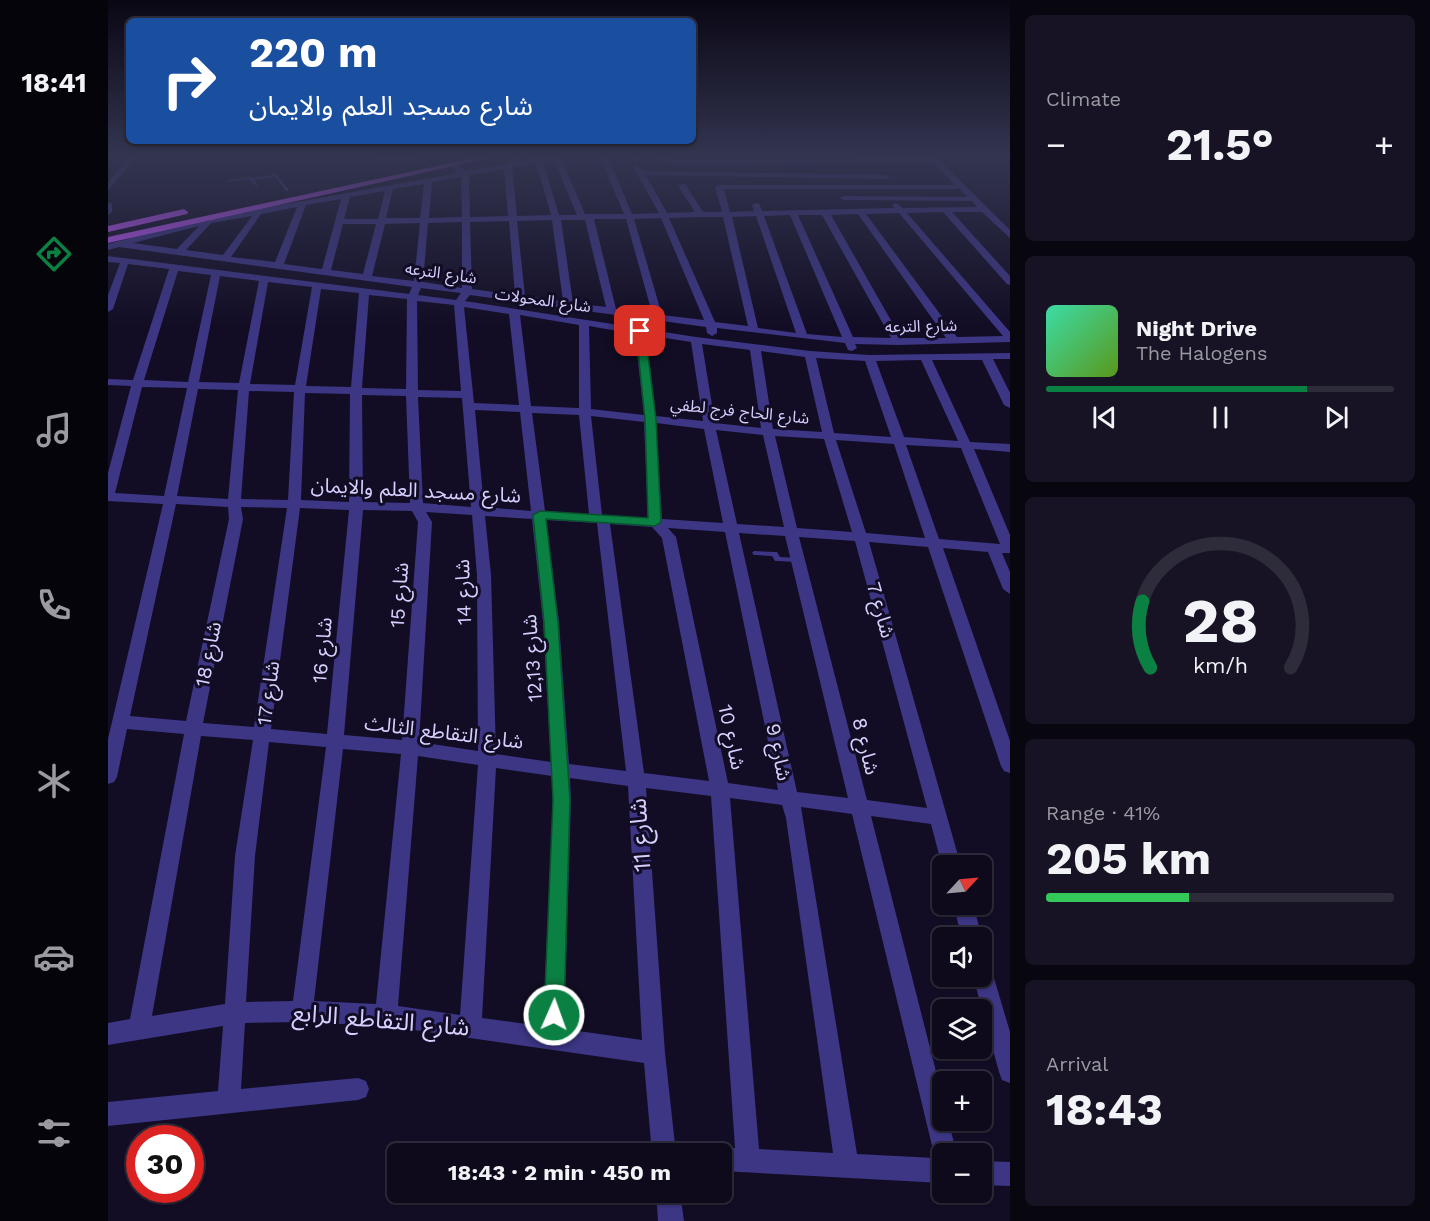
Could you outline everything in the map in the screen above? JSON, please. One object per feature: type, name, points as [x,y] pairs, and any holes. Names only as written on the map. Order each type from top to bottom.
[{"type":"main road","points":[[108,229],[188,212]]},
{"type":"main road","points":[[108,235],[217,212]]},
{"type":"main road","points":[[108,240],[222,212]]},
{"type":"street","points":[[108,247],[208,221],[233,212]]},
{"type":"street","points":[[225,258],[251,212]]},
{"type":"street","points":[[260,278],[275,265],[299,212]]},
{"type":"street","points":[[326,272],[341,212]]},
{"type":"street","name":"شارع 16","points":[[302,1011],[335,742],[356,523],[356,391],[366,285],[384,212]]},
{"type":"street","name":"شارع 15","points":[[386,1015],[410,748],[425,522],[417,507],[412,393],[415,291],[426,212]]},
{"type":"street","name":"شارع 14","points":[[466,212],[463,297],[467,401],[484,575],[488,713],[470,1027]]},
{"type":"street","name":"شارع 12,13","points":[[512,212],[525,408],[540,515],[551,622],[560,770],[561,812],[553,1039]]},
{"type":"street","points":[[554,212],[568,305]]},
{"type":"street","points":[[583,212],[612,311]]},
{"type":"street","points":[[627,212],[658,318],[653,333]]},
{"type":"street","points":[[662,212],[711,325],[712,342]]},
{"type":"street","points":[[338,222],[701,215],[734,212]]},
{"type":"street","points":[[759,212],[803,337]]},
{"type":"street","points":[[788,212],[860,212],[954,341]]},
{"type":"street","points":[[825,212],[898,342]]},
{"type":"street","points":[[901,212],[1010,338]]},
{"type":"street","points":[[927,212],[935,222]]},
{"type":"street","points":[[947,212],[1010,282]]},
{"type":"street","points":[[987,212],[1010,235]]},
{"type":"street","points":[[793,213],[850,342],[862,358],[899,441],[1010,766]]},
{"type":"street","name":"شارع 8","points":[[727,214],[754,339],[768,432],[942,1143]]},
{"type":"street","points":[[179,252],[208,221]]},
{"type":"street","points":[[119,244],[326,272],[366,285]]},
{"type":"street","name":"شارع المحولات","points":[[108,259],[317,286],[366,285],[463,297],[517,305],[584,322],[696,340],[712,342],[754,339],[810,354],[862,358],[1010,356]]},
{"type":"street","points":[[108,309],[125,261]]},
{"type":"street","points":[[108,777],[170,501],[192,384],[223,273],[246,261]]},
{"type":"street","points":[[108,497],[138,382],[174,267]]},
{"type":"street","name":"شارع 18","points":[[139,1028],[193,728],[236,519],[234,503],[244,386],[260,278]]},
{"type":"street","name":"شارع 17","points":[[230,1102],[245,856],[294,504],[300,388],[317,286]]},
{"type":"street","name":"شارع الترعه","points":[[517,305],[568,305],[711,325],[754,339],[803,337],[850,342],[898,342],[1010,338]]},
{"type":"street","name":"شارع 11","points":[[584,322],[585,412],[636,778],[654,1053],[663,1143]]},
{"type":"street","points":[[640,331],[650,419],[655,522]]},
{"type":"street","name":"شارع 9","points":[[696,340],[709,424],[795,818],[847,1166]]},
{"type":"street","name":"شارع 7","points":[[810,354],[829,436],[861,538],[949,855]]},
{"type":"street","points":[[986,356],[1010,405]]},
{"type":"street","points":[[925,358],[1009,549]]},
{"type":"street","name":"شارع الحاج فرج لطفي","points":[[108,382],[412,393],[525,408],[709,424],[768,432],[1010,448]]},
{"type":"street","name":"شارع مسجد العلم والايمان","points":[[108,497],[170,501],[417,507],[599,518],[1009,549]]},
{"type":"street","name":"شارع 10","points":[[655,522],[669,537],[720,790],[748,1160]]},
{"type":"street","points":[[993,548],[1010,589]]},
{"type":"street","name":"شارع التقاطع الثالث","points":[[121,722],[410,748],[560,770],[939,817]]},
{"type":"street","points":[[986,987],[1010,1072]]},
{"type":"street","name":"شارع التقاطع الرابع","points":[[108,1034],[237,1013],[302,1011],[386,1015],[654,1053]]},
{"type":"street","points":[[108,1114],[358,1089]]},
{"type":"street","points":[[732,1159],[932,1170]]},
{"type":"street","points":[[992,1173],[1010,1174]]},
{"type":"street","points":[[669,1203],[671,1221]]},
{"type":"lane","points":[[756,553],[775,554],[777,560],[798,560]]},
{"type":"route","points":[[554,1015],[562,800],[551,622],[540,515],[655,522],[650,419],[640,331]]}]
